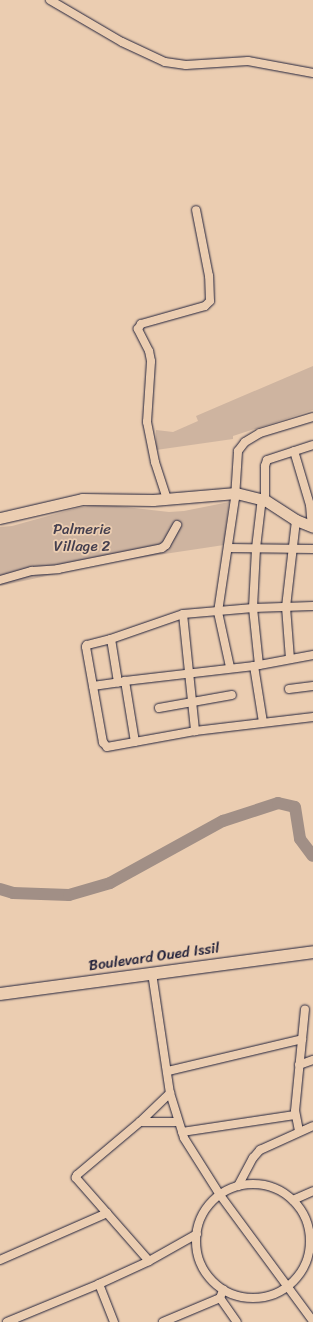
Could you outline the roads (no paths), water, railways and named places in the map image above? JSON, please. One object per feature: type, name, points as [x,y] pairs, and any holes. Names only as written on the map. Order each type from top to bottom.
[{"type":"main road","name":"Boulevard Oued Issil","points":[[0,994],[313,952]]},
{"type":"street","points":[[50,0],[138,50],[164,62],[186,65],[248,61],[313,73]]},
{"type":"street","points":[[167,499],[155,462],[147,422],[151,361],[138,329],[141,324],[204,306],[210,301],[208,276],[196,210]]},
{"type":"street","points":[[230,667],[218,612],[236,493],[238,451],[241,446],[260,433],[313,417]]},
{"type":"street","points":[[263,722],[253,608],[256,548],[263,499],[265,466],[267,460],[313,445]]},
{"type":"street","points":[[294,451],[310,505],[313,527]]},
{"type":"street","points":[[304,483],[313,481]]},
{"type":"street","points":[[0,518],[82,499],[167,499],[236,493],[263,499],[296,520],[313,527]]},
{"type":"street","points":[[290,659],[286,607],[296,520]]},
{"type":"street","points":[[0,580],[32,571],[65,568],[162,548],[166,545],[177,525]]},
{"type":"street","points":[[228,548],[313,549]]},
{"type":"street","points":[[313,606],[253,608],[183,614],[111,639],[89,644],[86,647],[104,745],[107,747],[195,731],[313,717]]},
{"type":"street","points":[[183,614],[195,731]]},
{"type":"street","points":[[111,639],[136,742]]},
{"type":"street","points":[[93,686],[189,672],[257,665],[313,655]]},
{"type":"street","points":[[289,689],[313,686]]},
{"type":"street","points":[[159,708],[232,695]]},
{"type":"street","points":[[152,973],[168,1071],[170,1093],[182,1132],[220,1195],[313,1321]]},
{"type":"street","points":[[299,1131],[295,1115],[305,1009]]},
{"type":"street","points":[[168,1071],[302,1039]]},
{"type":"street","points":[[299,1065],[313,1060]]},
{"type":"street","points":[[149,1261],[78,1181],[76,1176],[140,1122],[170,1093]]},
{"type":"street","points":[[182,1132],[295,1115]]},
{"type":"street","points":[[140,1122],[178,1122]]},
{"type":"street","points":[[238,1186],[253,1158],[260,1150],[299,1131],[313,1126]]},
{"type":"street","points":[[163,1322],[221,1294],[256,1298],[273,1295],[288,1287],[299,1276],[310,1261],[309,1229],[303,1213],[293,1200],[276,1189],[257,1184],[238,1186],[220,1195],[204,1213],[197,1234],[198,1256],[202,1266],[215,1283],[221,1294],[237,1322]]},
{"type":"street","points":[[293,1200],[313,1191]]},
{"type":"street","points":[[0,1260],[107,1214]]},
{"type":"street","points":[[7,1322],[99,1284],[149,1261],[197,1234]]},
{"type":"street","points":[[99,1284],[114,1322]]},
{"type":"waterway","points":[[0,889],[13,893],[69,895],[110,883],[223,821],[278,803],[295,807],[300,839],[313,856]]},
{"type":"park label","name":"Palmerie Village 2","points":[[82,538]]}]
